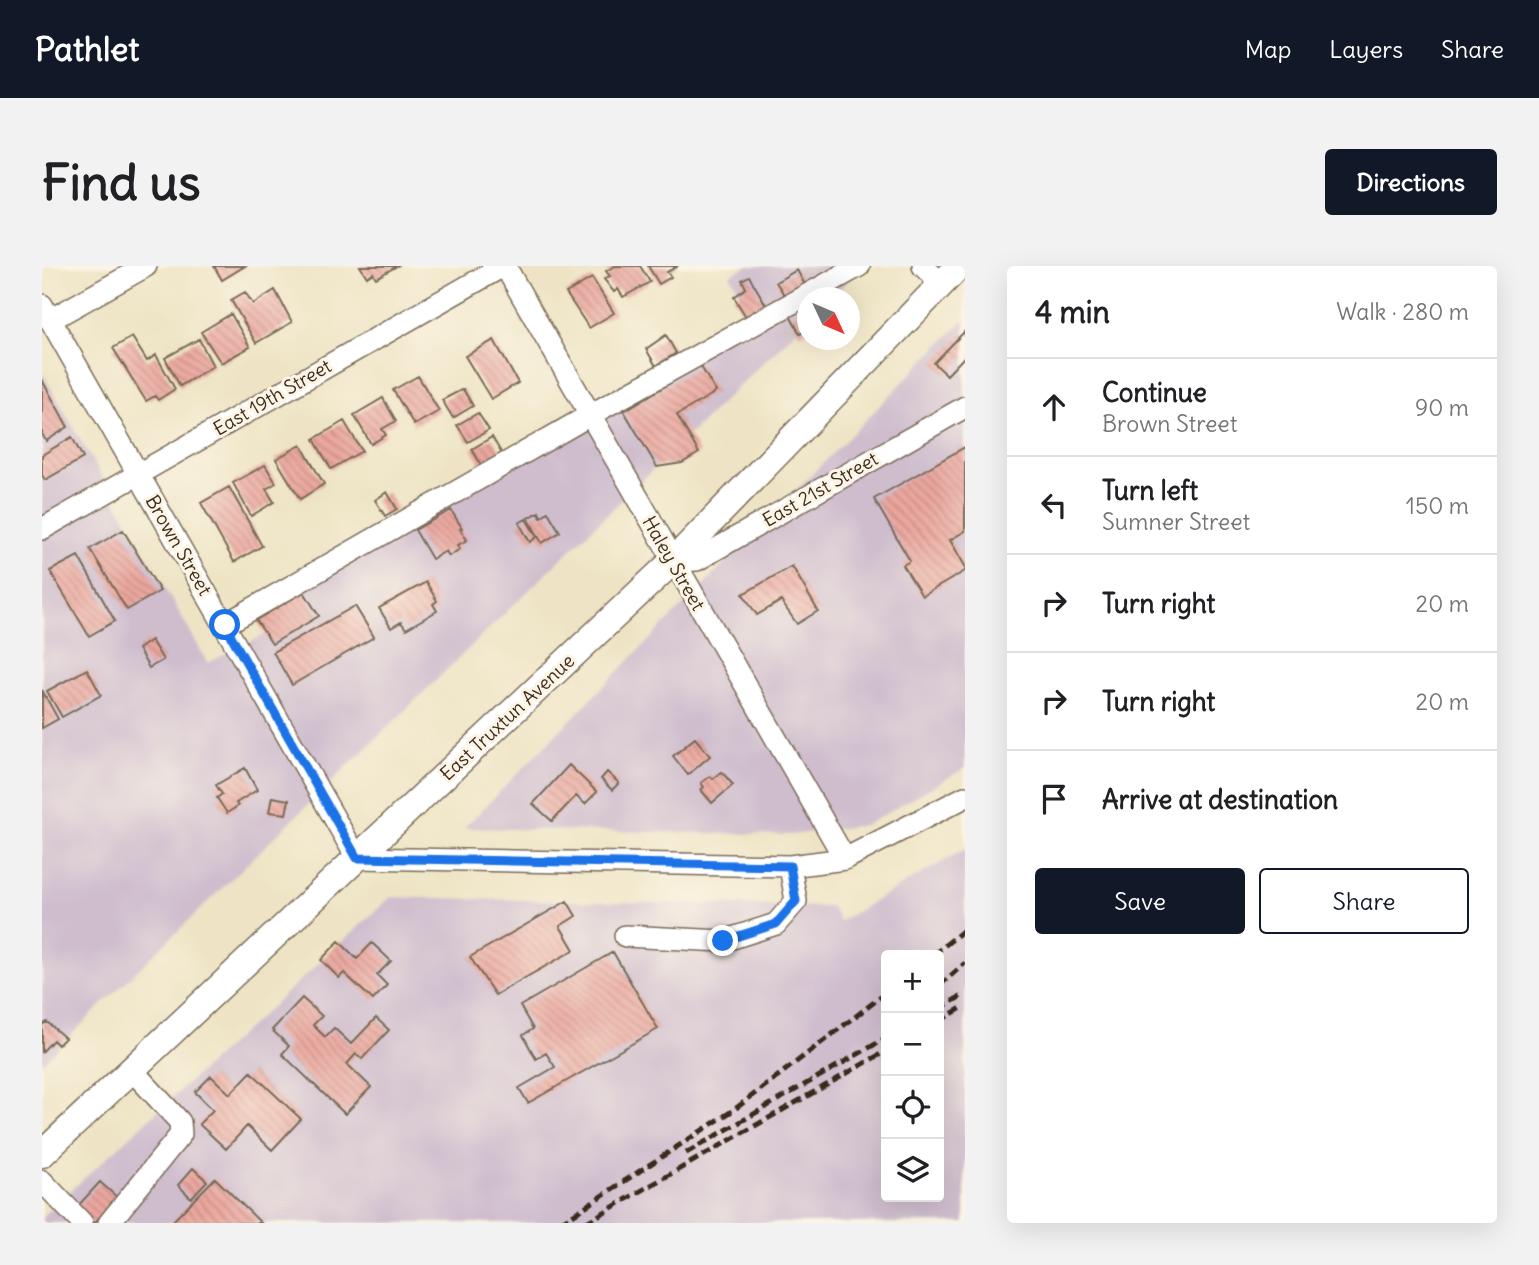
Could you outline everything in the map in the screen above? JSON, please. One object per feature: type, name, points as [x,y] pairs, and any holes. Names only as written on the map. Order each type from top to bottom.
[{"type":"main road","name":"East Truxtun Avenue","points":[[42,1154],[673,561],[941,272]]},
{"type":"street","points":[[46,313],[146,266]]},
{"type":"street","name":"Haley Street","points":[[504,266],[845,859]]},
{"type":"street","name":"East 19th Street","points":[[42,529],[504,266]]},
{"type":"street","points":[[225,625],[590,415],[859,266]]},
{"type":"street","name":"Brown Street","points":[[46,313],[357,858]]},
{"type":"street","name":"East 21st Street","points":[[673,561],[697,559],[965,407]]},
{"type":"street","points":[[357,858],[790,866],[845,859],[965,797]]},
{"type":"street","points":[[625,936],[723,941],[776,924],[796,901],[790,866]]},
{"type":"street","points":[[109,1223],[181,1134],[180,1122],[132,1070]]},
{"type":"street","points":[[42,1181],[82,1223]]},
{"type":"shaded area","points":[[747,266],[863,266],[841,287],[797,287],[797,330],[42,1063],[42,372],[208,663],[270,632],[260,614],[752,313],[730,275]]},
{"type":"shaded area","points":[[965,319],[965,768],[866,825],[791,835],[464,828]]},
{"type":"shaded area","points":[[965,849],[965,1223],[42,1223],[42,1217],[391,897],[831,907],[840,921]]},
{"type":"building","points":[[214,266],[245,266],[222,280]]},
{"type":"building","points":[[360,266],[397,266],[376,278],[373,273],[367,277]]},
{"type":"building","points":[[615,266],[640,266],[650,282],[623,297],[618,289],[614,292],[604,279],[610,276],[606,271]]},
{"type":"building","points":[[648,266],[678,266],[667,272],[671,277],[659,284]]},
{"type":"building","points":[[797,270],[805,285],[797,287],[785,296],[776,282]]},
{"type":"building","points":[[749,276],[766,305],[746,317],[734,297],[746,288],[742,280]]},
{"type":"building","points":[[592,278],[614,313],[589,328],[566,293]]},
{"type":"building","points":[[275,290],[292,322],[256,343],[231,300],[245,292],[253,304]]},
{"type":"building","points":[[797,312],[797,329],[790,316]]},
{"type":"building","points":[[231,314],[250,347],[221,363],[201,332]]},
{"type":"building","points":[[965,331],[965,356],[947,375],[934,363]]},
{"type":"building","points":[[666,335],[676,353],[656,366],[646,349]]},
{"type":"building","points":[[132,337],[147,361],[156,355],[175,389],[158,400],[155,396],[146,401],[113,348]]},
{"type":"building","points":[[199,339],[213,366],[180,386],[165,358]]},
{"type":"building","points":[[494,340],[518,383],[491,399],[465,356]]},
{"type":"building","points":[[700,365],[716,392],[677,415],[699,453],[682,463],[657,467],[624,411]]},
{"type":"building","points":[[418,376],[439,411],[414,425],[393,390]]},
{"type":"building","points":[[42,380],[68,427],[46,441],[42,434]]},
{"type":"building","points":[[463,389],[473,406],[453,418],[442,400]]},
{"type":"building","points":[[383,398],[396,421],[382,429],[386,435],[371,444],[354,415]]},
{"type":"building","points":[[478,413],[489,430],[468,442],[457,425]]},
{"type":"building","points":[[344,421],[362,451],[331,469],[314,439]]},
{"type":"building","points":[[72,437],[83,458],[45,480],[42,475],[42,455]]},
{"type":"building","points":[[492,437],[502,454],[481,465],[472,449]]},
{"type":"building","points":[[301,445],[324,484],[300,499],[276,459]]},
{"type":"building","points":[[965,447],[965,531],[950,540],[965,566],[965,571],[922,596],[903,565],[910,561],[874,499]]},
{"type":"building","points":[[265,465],[276,483],[266,489],[274,502],[251,516],[233,483]]},
{"type":"building","points":[[229,487],[262,546],[234,562],[201,503]]},
{"type":"building","points":[[387,492],[397,509],[385,516],[375,500]]},
{"type":"building","points":[[451,510],[467,540],[458,545],[460,549],[449,556],[446,551],[432,559],[415,530]]},
{"type":"building","points":[[539,512],[541,517],[548,512],[560,532],[542,543],[528,518]]},
{"type":"building","points":[[526,519],[537,537],[530,542],[519,523]]},
{"type":"building","points":[[123,530],[160,591],[127,610],[90,549]]},
{"type":"building","points":[[78,556],[115,621],[89,636],[50,571]]},
{"type":"building","points":[[792,566],[818,611],[797,624],[781,601],[757,615],[743,594]]},
{"type":"building","points":[[426,582],[437,601],[433,604],[437,611],[406,629],[401,622],[391,628],[379,608]]},
{"type":"building","points":[[304,592],[319,616],[272,644],[256,620]]},
{"type":"building","points":[[355,606],[374,637],[292,685],[273,652]]},
{"type":"building","points":[[151,640],[163,660],[149,668],[138,649]]},
{"type":"building","points":[[87,669],[101,695],[62,717],[47,691]]},
{"type":"building","points":[[42,690],[58,719],[42,728]]},
{"type":"building","points":[[695,738],[710,756],[688,775],[673,756]]},
{"type":"building","points":[[569,765],[597,792],[585,804],[576,796],[552,821],[533,804]]},
{"type":"building","points":[[245,768],[257,790],[236,803],[238,806],[227,813],[217,798],[222,794],[216,785]]},
{"type":"building","points":[[607,772],[619,783],[612,790],[601,779]]},
{"type":"building","points":[[722,772],[733,785],[712,803],[701,790],[704,787],[701,783]]},
{"type":"building","points":[[272,797],[289,800],[286,814],[269,812]]},
{"type":"building","points":[[567,901],[576,916],[560,926],[574,950],[495,995],[470,957]]},
{"type":"building","points":[[339,941],[357,959],[372,943],[391,961],[377,975],[387,985],[373,1000],[344,973],[339,978],[321,960]]},
{"type":"building","points":[[613,952],[658,1029],[528,1103],[519,1088],[555,1067],[546,1053],[536,1059],[523,1035],[533,1029],[520,1006]]},
{"type":"building","points":[[302,998],[322,1016],[313,1025],[325,1037],[334,1028],[351,1044],[376,1018],[389,1030],[362,1059],[356,1054],[347,1064],[371,1087],[345,1114],[282,1054],[289,1046],[272,1030]]},
{"type":"building","points":[[47,1022],[65,1038],[58,1045],[53,1040],[42,1052],[42,1025]]},
{"type":"building","points":[[251,1072],[301,1119],[272,1150],[247,1126],[226,1149],[199,1124],[213,1110],[195,1092],[211,1076],[230,1094]]},
{"type":"building","points":[[193,1168],[207,1181],[191,1198],[178,1185]]},
{"type":"building","points":[[215,1178],[261,1223],[171,1223]]},
{"type":"building","points":[[100,1182],[118,1198],[91,1223],[76,1208]]},
{"type":"railway","points":[[939,950],[965,929]]},
{"type":"railway","points":[[944,982],[965,963]]},
{"type":"railway","points":[[944,1006],[965,994]]},
{"type":"railway","points":[[560,1223],[735,1109],[881,997]]},
{"type":"railway","points":[[944,1018],[965,1006]]},
{"type":"railway","points":[[686,1153],[881,1041]]},
{"type":"railway","points":[[585,1223],[881,1054]]},
{"type":"route","points":[[225,625],[357,858],[790,866],[796,901],[776,924],[723,941]]}]
